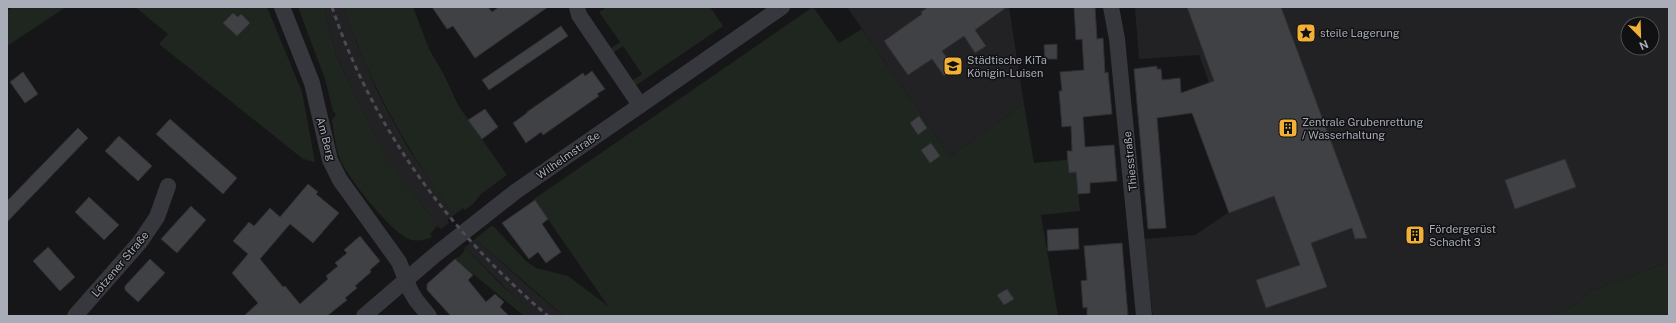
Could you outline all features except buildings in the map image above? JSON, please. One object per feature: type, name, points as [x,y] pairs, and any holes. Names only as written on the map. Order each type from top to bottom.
[{"type":"street","name":"Am Berg","points":[[282,7],[312,83],[330,160],[340,180],[399,262],[416,300],[429,316]]},
{"type":"street","points":[[578,7],[579,15],[640,105]]},
{"type":"street","name":"Wilhelmstraße","points":[[364,316],[406,279],[505,200],[782,7]]},
{"type":"street","name":"Thiesstraße","points":[[1111,7],[1117,39],[1144,316]]},
{"type":"street","name":"Lötzener Straße","points":[[75,316],[140,242],[157,217],[168,186]]},
{"type":"shaded area","points":[[13,7],[66,7],[7,46],[7,11]]},
{"type":"shaded area","points":[[135,7],[267,7],[302,92],[315,162],[303,159],[159,44],[168,34]]},
{"type":"shaded area","points":[[298,7],[324,7],[336,55],[377,140],[412,193],[441,229],[437,226],[430,234],[432,236],[430,238],[414,240],[401,234],[370,203],[344,167],[338,154],[334,134],[332,120],[336,114],[333,111],[325,79]]},
{"type":"shaded area","points":[[324,7],[344,7],[356,42],[376,89],[389,114],[408,148],[454,215],[447,220],[449,223],[441,229],[412,193],[377,140],[336,54]]},
{"type":"shaded area","points":[[344,7],[413,7],[429,49],[443,73],[458,105],[507,175],[481,194],[473,204],[465,210],[463,208],[454,215],[405,140],[391,116],[365,64]]},
{"type":"shaded area","points":[[607,7],[710,7],[723,26],[635,86],[632,81],[642,74],[623,46],[613,53],[610,49],[620,42],[599,12]]},
{"type":"shaded area","points":[[813,7],[839,43],[862,29],[950,156],[1024,104],[1034,163],[1075,159],[1080,211],[1041,215],[1058,316],[564,316],[475,239],[491,226],[494,227],[526,261],[536,268],[568,276],[608,306],[534,199]]},
{"type":"shaded area","name":"Städtische KiTa Königin-Luisen","points":[[847,7],[1009,7],[1024,104],[950,156]]},
{"type":"shaded area","points":[[1135,7],[1669,7],[1669,262],[1589,292],[1576,305],[1548,316],[1153,316],[1143,239],[1195,235],[1229,212],[1184,92],[1209,83],[1199,55],[1139,59]]},
{"type":"shaded area","points":[[475,239],[564,316],[536,316],[521,304],[465,247]]},
{"type":"shaded area","points":[[465,247],[500,284],[536,316],[524,316],[455,259],[457,257],[458,258],[465,250],[463,248]]},
{"type":"shaded area","points":[[1669,262],[1669,316],[1548,316],[1576,305],[1589,292]]},
{"type":"railway","points":[[332,7],[349,52],[369,95],[419,176],[447,214],[479,250],[512,284],[548,316]]},
{"type":"place","name":"steile Lagerung","points":[[1306,33]]},
{"type":"place","name":"Städtische KiTa Königin-Luisen","points":[[953,66]]},
{"type":"place","name":"Zentrale Grubenrettung / Wasserhaltung","points":[[1288,128]]},
{"type":"place","name":"Fördergerüst Schacht 3","points":[[1415,235]]}]
